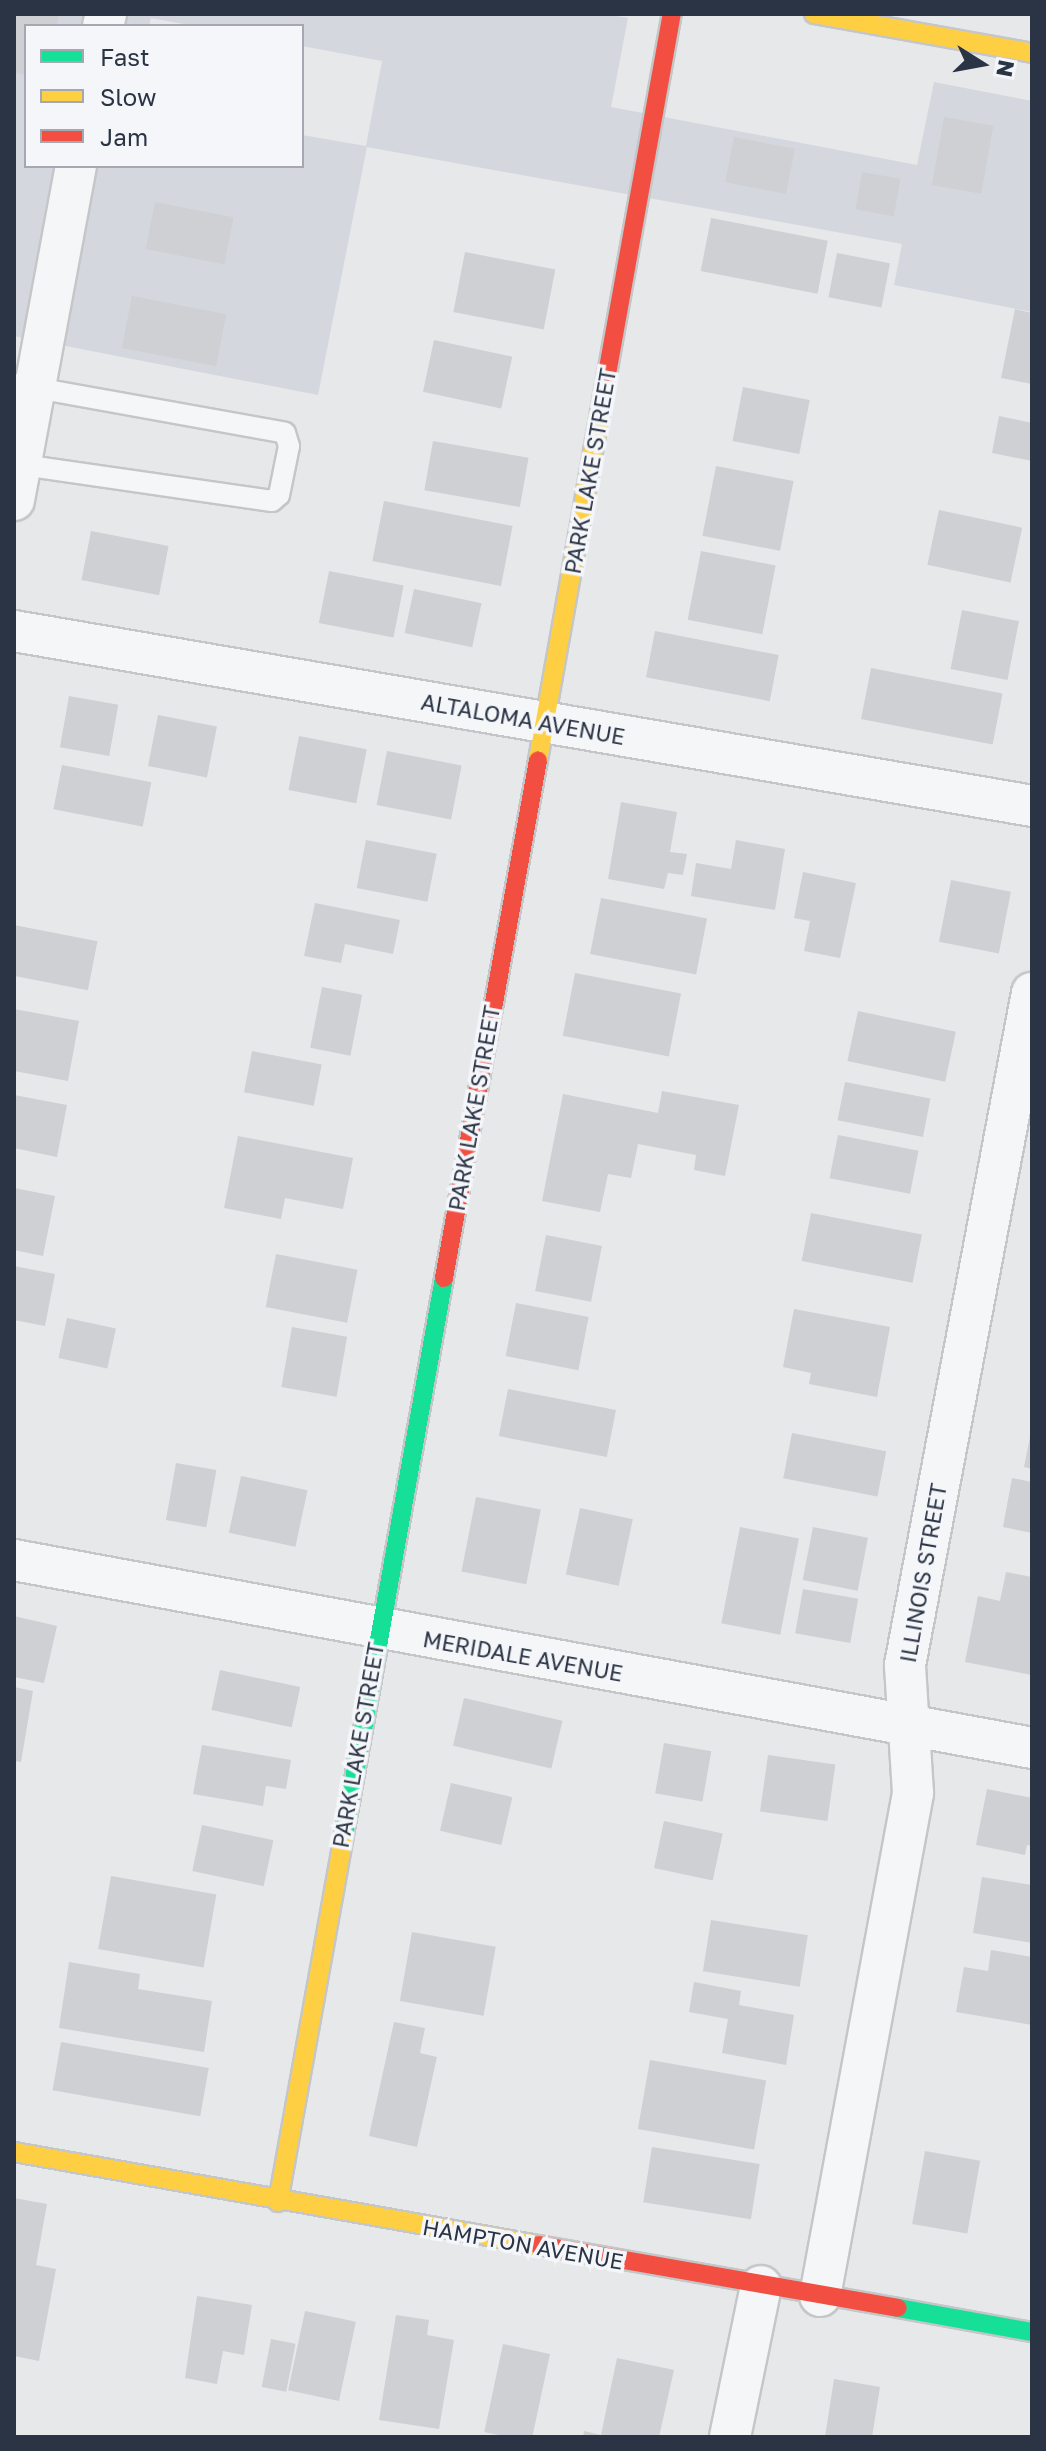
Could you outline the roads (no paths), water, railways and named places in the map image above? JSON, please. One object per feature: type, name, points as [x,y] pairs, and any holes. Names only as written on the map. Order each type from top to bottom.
[{"type":"street","name":"PARK LAKE STREET","points":[[278,2202],[378,1630],[672,14]]},
{"type":"street","points":[[829,15],[1032,53]]},
{"type":"street","points":[[16,476],[24,387],[76,168]]},
{"type":"street","name":"ALTALOMA AVENUE","points":[[14,631],[1032,806]]},
{"type":"street","name":"ILLINOIS STREET","points":[[820,2296],[913,1793],[906,1726],[905,1665],[1032,993]]},
{"type":"street","name":"MERIDALE AVENUE","points":[[14,1560],[378,1630],[1032,1748]]},
{"type":"street","name":"HAMPTON AVENUE","points":[[14,2152],[278,2202],[1032,2332]]},
{"type":"street","points":[[730,2437],[761,2286]]},
{"type":"lane","points":[[16,476],[272,501],[279,495],[289,446],[285,433],[24,387]]}]
